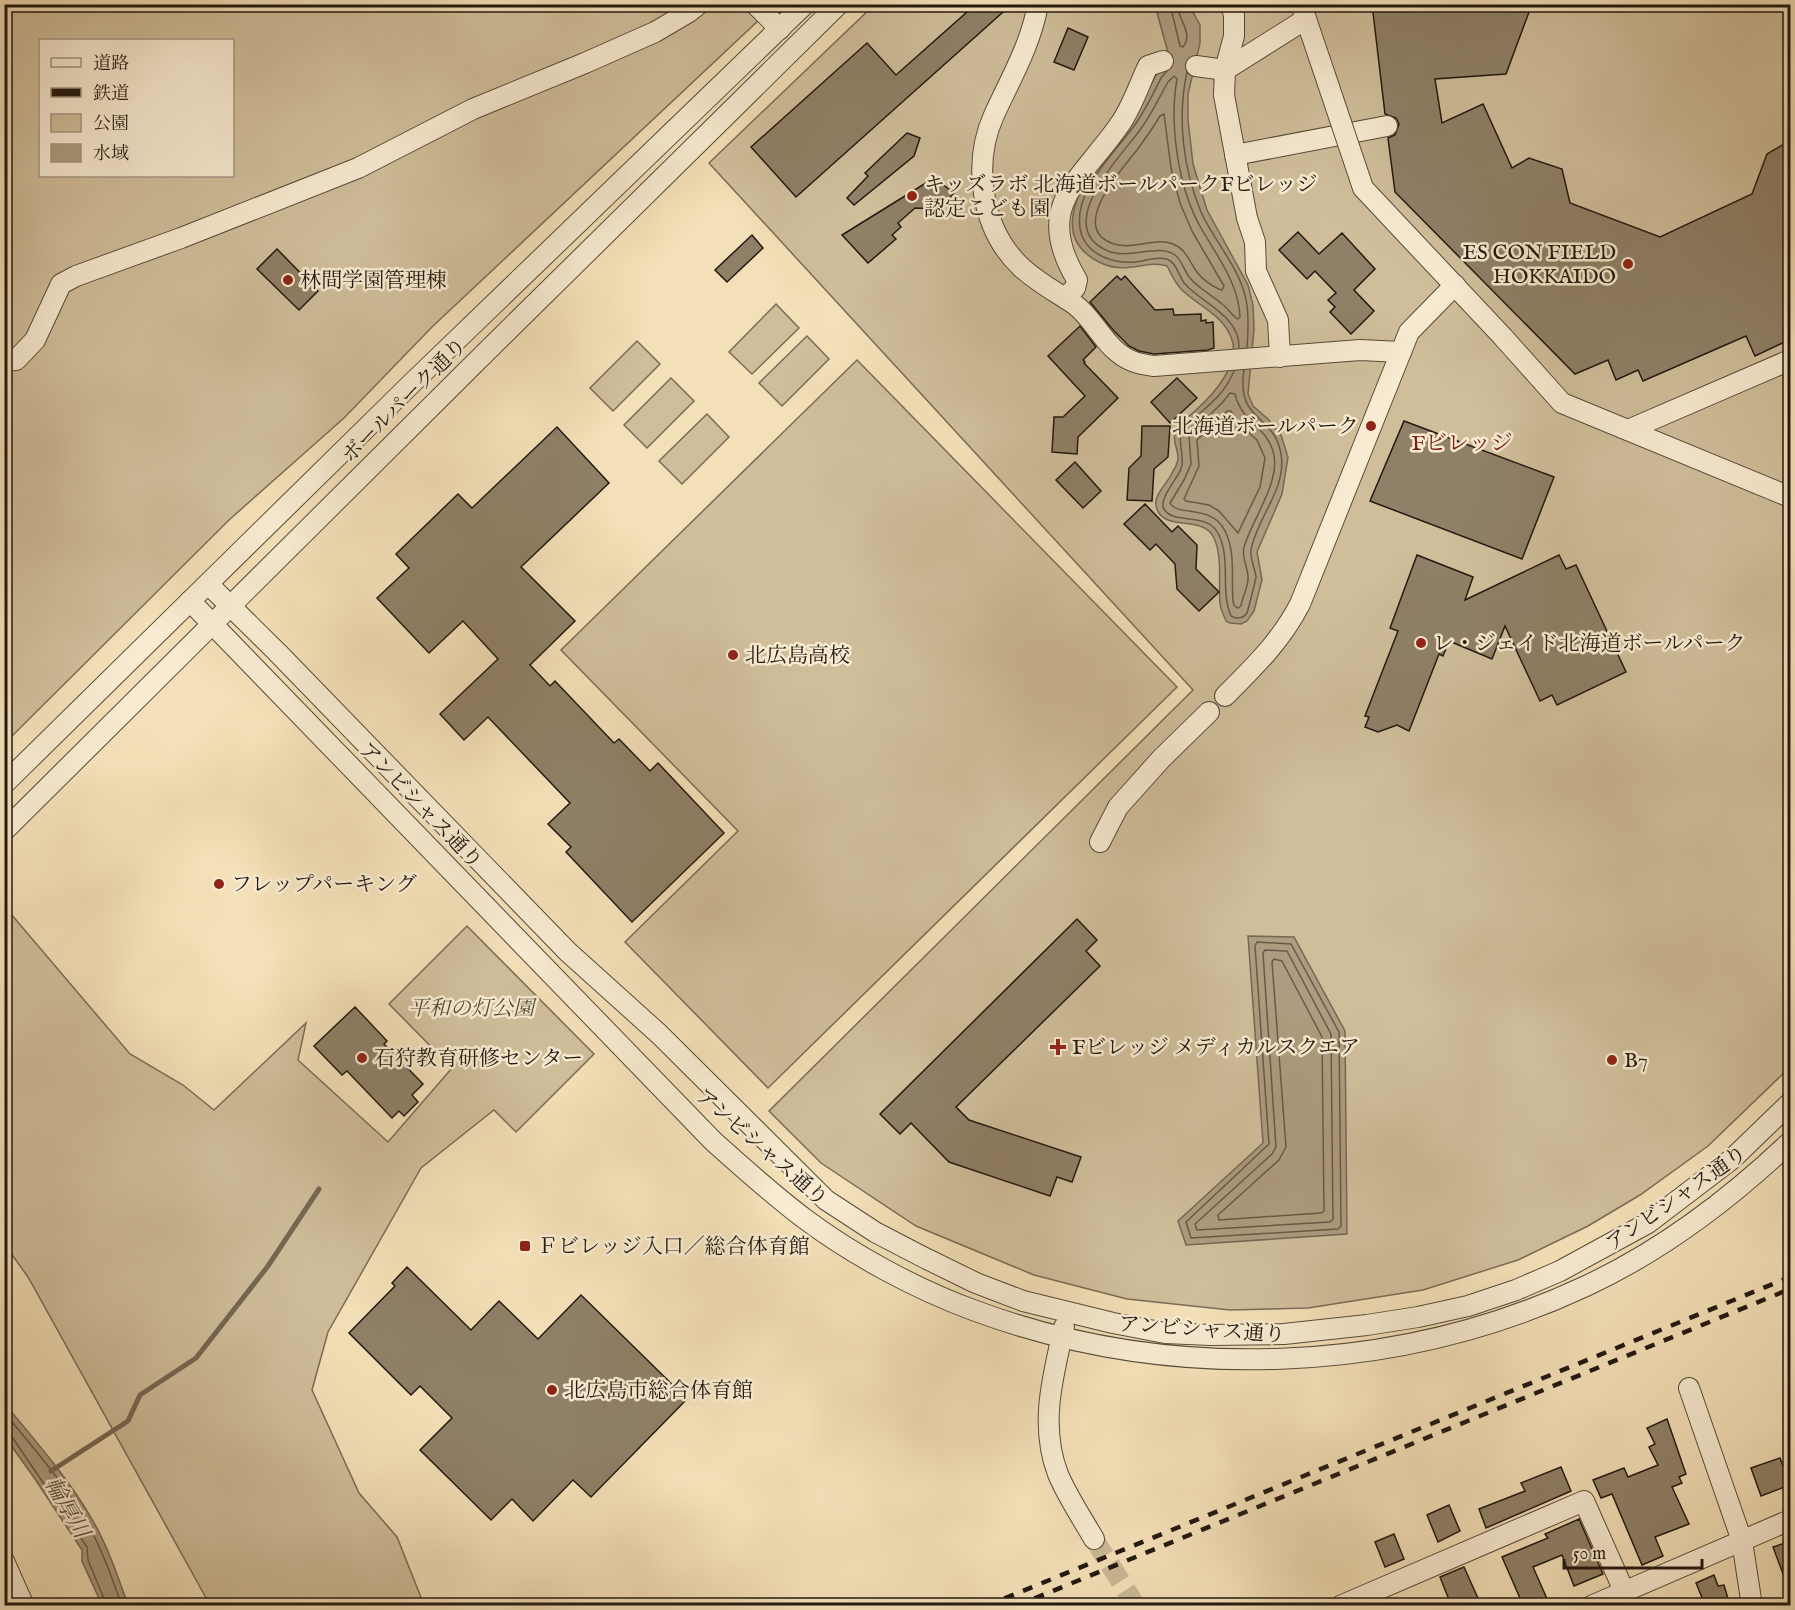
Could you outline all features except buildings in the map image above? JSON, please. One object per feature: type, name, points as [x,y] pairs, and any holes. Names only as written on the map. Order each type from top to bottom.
[{"type":"street","points":[[4,361],[16,360],[35,340],[61,284],[68,279],[181,238],[358,168],[473,109],[655,32],[699,4]]},
{"type":"street","points":[[755,4],[780,28]]},
{"type":"street","name":"ボールパーク通り","points":[[4,784],[410,385],[805,4]]},
{"type":"street","name":"ボールパーク通り","points":[[4,831],[839,4]]},
{"type":"street","points":[[1038,4],[1035,25],[983,145],[981,175],[990,214],[999,238],[1010,256],[1038,281],[1076,306],[1114,350],[1132,361],[1154,366],[1360,350],[1401,352]]},
{"type":"street","points":[[1231,4],[1234,15],[1234,36],[1225,70],[1224,94],[1247,218],[1256,242],[1256,271],[1278,321],[1280,357]]},
{"type":"street","points":[[1196,66],[1225,70],[1303,12],[1364,188],[1562,403],[1791,497]]},
{"type":"street","points":[[1065,298],[1075,288],[1077,280],[1061,250],[1059,229],[1062,209],[1071,187],[1121,123],[1148,66],[1163,61]]},
{"type":"street","points":[[1235,155],[1387,126]]},
{"type":"street","points":[[1225,696],[1279,640],[1300,604],[1409,332],[1455,285]]},
{"type":"street","points":[[1628,430],[1791,360]]},
{"type":"street","name":"アンビシャス通り","points":[[208,584],[568,952],[659,1034],[777,1154],[826,1200],[875,1232],[976,1282],[1023,1301],[1067,1313],[1165,1333],[1284,1334],[1367,1325],[1468,1306],[1516,1290],[1560,1271],[1648,1223],[1732,1159],[1791,1103]]},
{"type":"street","name":"アンビシャス通り","points":[[190,601],[713,1142],[806,1220],[910,1282],[972,1310],[1062,1338],[1138,1352],[1248,1360],[1334,1355],[1442,1338],[1527,1311],[1584,1287],[1632,1262],[1719,1203],[1791,1142]]},
{"type":"street","points":[[1100,842],[1118,807],[1161,759],[1209,712]]},
{"type":"street","points":[[1067,1313],[1050,1395],[1047,1422],[1059,1476],[1094,1539]]},
{"type":"street","points":[[1689,1388],[1742,1540],[1752,1605]]},
{"type":"street","points":[[1340,1605],[1584,1501],[1624,1592]]},
{"type":"street","points":[[1591,1605],[1791,1520]]},
{"type":"street","points":[[4,1561],[24,1605]]},
{"type":"green space","points":[[5,5],[775,5],[432,327],[344,418],[229,520],[5,743]]},
{"type":"green space","name":"北海道ボールパーク","points":[[874,5],[1790,5],[1790,1067],[1708,1146],[1640,1195],[1588,1226],[1518,1260],[1423,1290],[1308,1308],[1230,1310],[1127,1299],[1034,1275],[916,1226],[821,1163],[769,1111],[1193,690],[709,163]]},
{"type":"green space","points":[[776,304],[799,328],[752,374],[729,352]]},
{"type":"green space","points":[[807,336],[829,359],[782,406],[759,383]]},
{"type":"green space","points":[[637,341],[660,364],[613,411],[590,388]]},
{"type":"green space","points":[[857,360],[1177,687],[768,1088],[625,942],[738,831],[561,650]]},
{"type":"green space","points":[[671,378],[694,401],[647,448],[624,425]]},
{"type":"green space","points":[[707,414],[729,437],[682,484],[659,461]]},
{"type":"green space","name":"平和の灯公園","points":[[5,907],[130,1054],[183,1085],[214,1110],[306,1023],[298,1060],[388,1142],[452,1068],[389,1004],[467,926],[594,1054],[516,1132],[494,1110],[421,1168],[328,1332],[312,1390],[359,1493],[397,1537],[424,1605],[210,1605],[28,1277],[5,1245]]},
{"type":"water","points":[[1157,5],[1189,5],[1200,25],[1200,43],[1188,94],[1188,120],[1193,164],[1207,210],[1248,285],[1253,305],[1254,329],[1248,394],[1253,406],[1281,435],[1288,457],[1282,494],[1257,552],[1262,580],[1254,611],[1247,621],[1241,624],[1226,621],[1221,610],[1219,556],[1210,532],[1196,525],[1164,518],[1156,505],[1157,497],[1178,460],[1174,437],[1176,429],[1210,396],[1223,379],[1232,359],[1232,340],[1217,318],[1181,289],[1167,266],[1151,264],[1118,268],[1109,266],[1099,262],[1080,247],[1073,230],[1074,210],[1082,189],[1094,168],[1137,110],[1169,56],[1156,9]]},
{"type":"water","points":[[1248,936],[1294,937],[1345,1031],[1347,1234],[1186,1245],[1178,1221],[1263,1143]]},
{"type":"water","name":"輪厚川","points":[[4,1403],[51,1460],[84,1505],[103,1541],[128,1605],[102,1605],[82,1561],[82,1550],[5,1437]]},
{"type":"waterway","name":"輪厚川","points":[[51,1471],[128,1421],[140,1395],[196,1358],[268,1266],[319,1189]]},
{"type":"tunnel","points":[[1094,1539],[1136,1606]]},
{"type":"railway","points":[[986,1606],[1790,1277]]},
{"type":"railway","points":[[1016,1606],[1790,1289]]},
{"type":"place","name":"キッズラボ 北海道ボールパークFビレッジ 認定こども園","points":[[912,196]]},
{"type":"place","name":"ES CON FIELD HOKKAIDO","points":[[1628,264]]},
{"type":"place","name":"林間学園管理棟","points":[[288,280]]},
{"type":"place","name":"北海道ボールパーク","points":[[1371,426]]},
{"type":"place","name":"レ・ジェイド北海道ボールパーク","points":[[1421,643]]},
{"type":"place","name":"北広島高校","points":[[733,655]]},
{"type":"place","name":"フレップパーキング","points":[[219,884]]},
{"type":"place","name":"Fビレッジ メディカルスクエア","points":[[1058,1047]]},
{"type":"place","name":"石狩教育研修センター","points":[[362,1058]]},
{"type":"place","name":"B7","points":[[1612,1060]]},
{"type":"place","name":"Ｆビレッジ入口／総合体育館","points":[[525,1246]]},
{"type":"place","name":"北広島市総合体育館","points":[[552,1390]]},
{"type":"district","name":"Fビレッジ","points":[[1462,442]]}]
